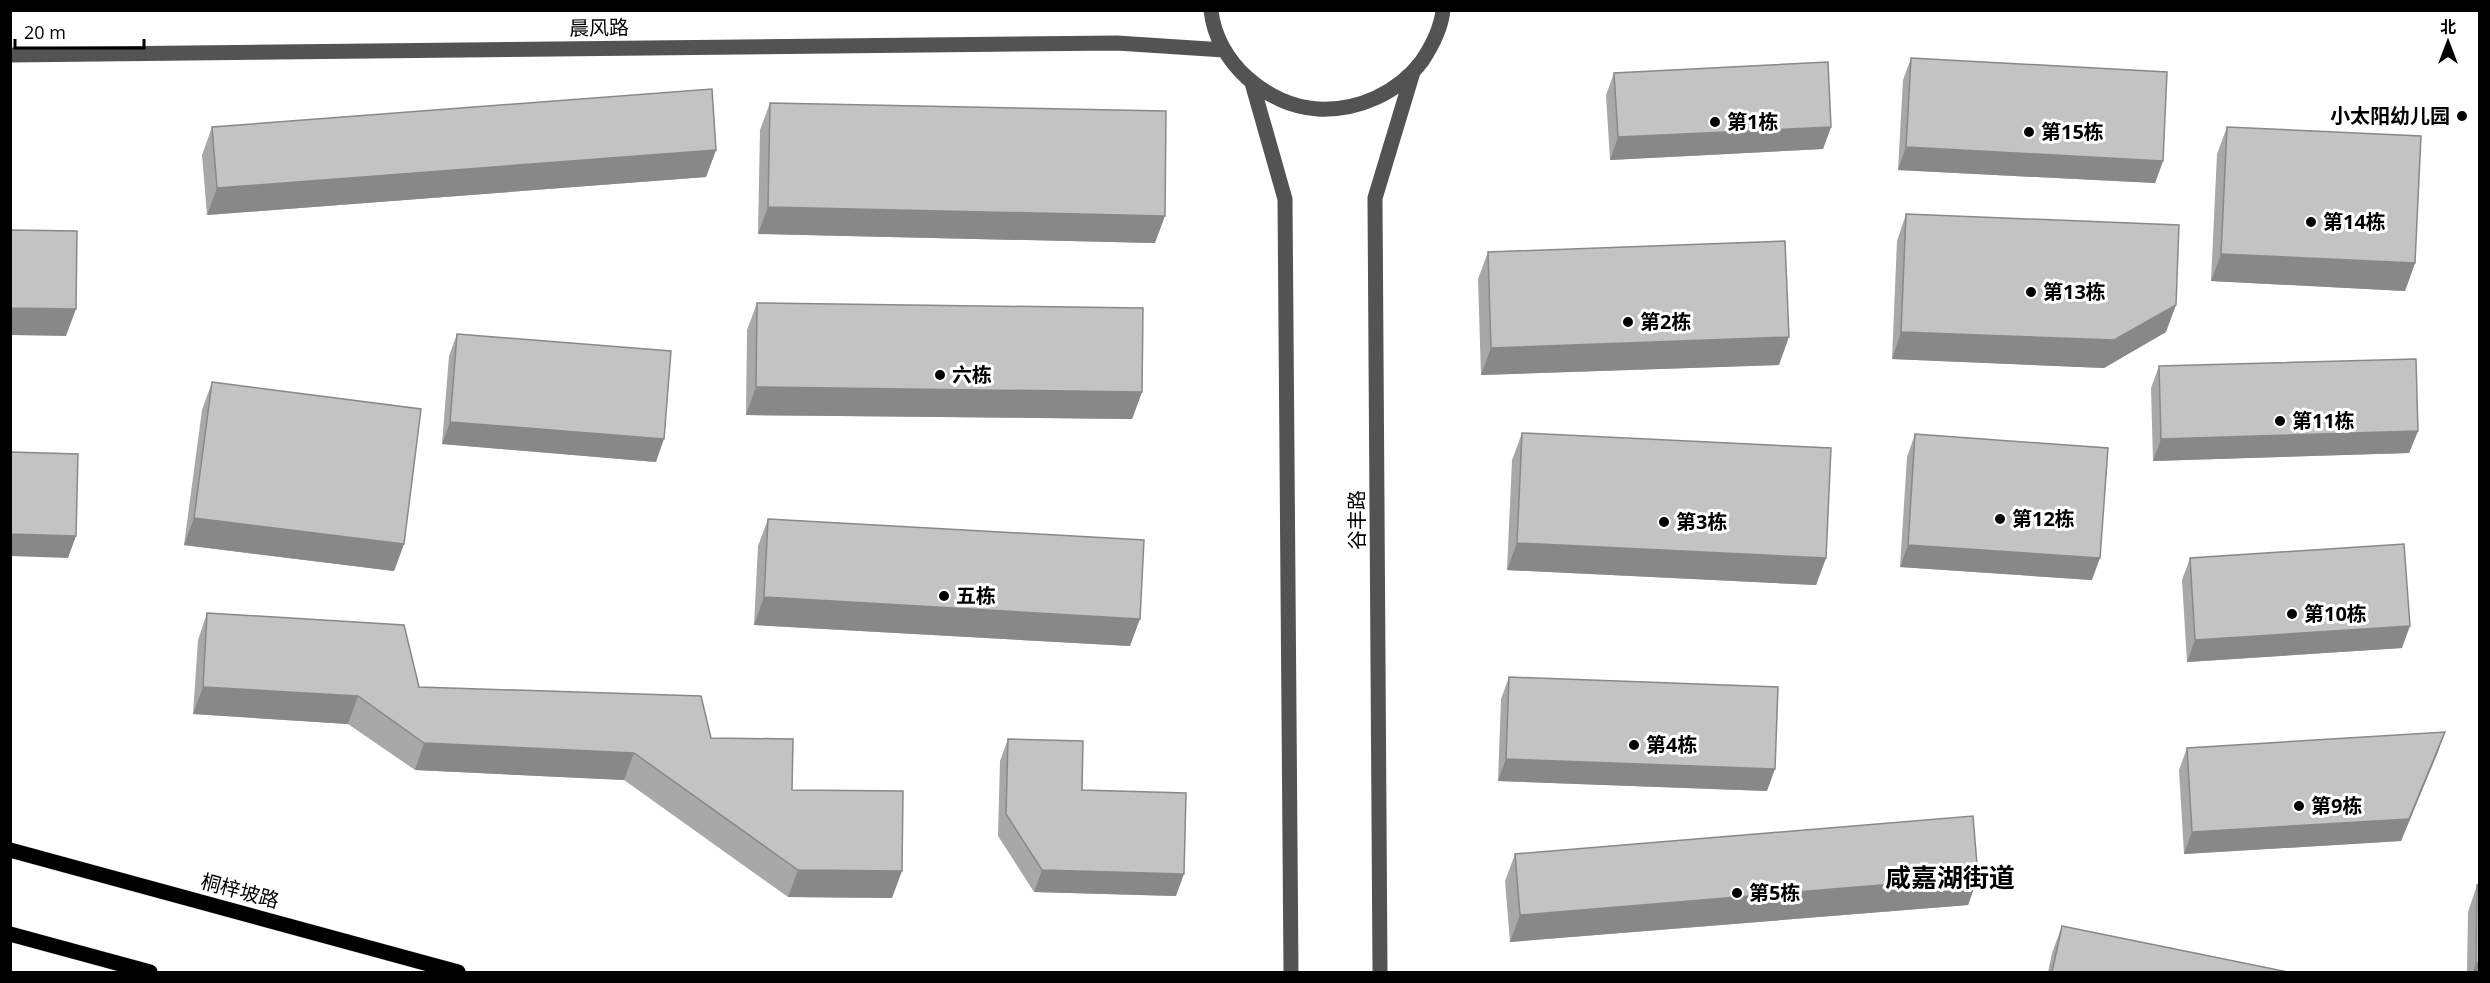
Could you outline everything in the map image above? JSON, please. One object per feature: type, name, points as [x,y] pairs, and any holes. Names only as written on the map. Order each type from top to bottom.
[{"type":"main road","name":"桐梓坡路","points":[[10,850],[458,972]]},
{"type":"main road","points":[[10,934],[150,972]]},
{"type":"street","points":[[1211,10],[1212,20],[1224,50],[1252,83],[1283,100],[1317,109],[1352,107],[1386,94],[1413,72],[1431,48],[1442,20],[1443,10]]},
{"type":"street","name":"晨风路","points":[[10,55],[1106,44],[1224,50]]},
{"type":"street","name":"谷丰路","points":[[1380,972],[1376,198],[1413,72]]},
{"type":"street","points":[[1252,83],[1285,199],[1291,972]]},
{"type":"building","name":"第15栋","points":[[1911,58],[2167,72],[2163,161],[1906,147]]},
{"type":"building","name":"第1栋","points":[[1828,62],[1831,127],[1618,137],[1614,73]]},
{"type":"building","points":[[712,89],[716,150],[217,188],[212,127]]},
{"type":"building","points":[[770,103],[1166,111],[1165,216],[768,207]]},
{"type":"building","name":"第14栋","points":[[2227,127],[2421,136],[2415,263],[2221,254]]},
{"type":"building","name":"第13栋","points":[[1906,214],[2179,225],[2176,305],[2114,340],[1901,332]]},
{"type":"building","points":[[10,230],[77,231],[76,309],[10,308]]},
{"type":"building","name":"第2栋","points":[[1785,241],[1789,337],[1491,348],[1488,252]]},
{"type":"building","name":"六栋","points":[[757,303],[1143,308],[1142,392],[756,387]]},
{"type":"building","points":[[457,334],[671,351],[664,439],[450,422]]},
{"type":"building","name":"第11栋","points":[[2416,359],[2418,431],[2161,439],[2159,366]]},
{"type":"building","points":[[212,382],[421,409],[404,544],[194,518]]},
{"type":"building","name":"第3栋","points":[[1522,433],[1831,448],[1826,558],[1517,543]]},
{"type":"building","name":"第12栋","points":[[1915,434],[2108,448],[2100,558],[1908,545]]},
{"type":"building","points":[[10,452],[78,454],[76,536],[10,534]]},
{"type":"building","name":"五栋","points":[[768,519],[1144,540],[1140,619],[764,597]]},
{"type":"building","name":"第10栋","points":[[2404,544],[2410,626],[2195,640],[2190,558]]},
{"type":"building","points":[[207,613],[404,625],[419,687],[701,696],[711,738],[793,739],[792,790],[903,791],[902,871],[798,870],[634,753],[424,743],[358,696],[203,687]]},
{"type":"building","name":"第4栋","points":[[1509,677],[1778,687],[1775,769],[1506,759]]},
{"type":"building","name":"第9栋","points":[[2445,732],[2409,819],[2192,832],[2187,748]]},
{"type":"building","points":[[1008,739],[1083,741],[1082,790],[1186,793],[1184,874],[1042,870],[1006,814]]},
{"type":"building","points":[[1973,816],[1978,877],[1520,915],[1515,854]]},
{"type":"building","points":[[2477,885],[2480,885],[2480,963],[2476,963]]},
{"type":"building","points":[[2062,926],[2288,972],[2052,972]]},
{"type":"place","name":"小太阳幼儿园","points":[[2462,116]]},
{"type":"place","name":"第1栋","points":[[1715,122]]},
{"type":"place","name":"第15栋","points":[[2029,132]]},
{"type":"place","name":"第14栋","points":[[2311,222]]},
{"type":"place","name":"第13栋","points":[[2031,292]]},
{"type":"place","name":"第2栋","points":[[1628,322]]},
{"type":"place","name":"六栋","points":[[940,375]]},
{"type":"place","name":"第11栋","points":[[2280,421]]},
{"type":"place","name":"第12栋","points":[[2000,519]]},
{"type":"place","name":"第3栋","points":[[1664,522]]},
{"type":"place","name":"五栋","points":[[944,596]]},
{"type":"place","name":"第10栋","points":[[2292,614]]},
{"type":"place","name":"第4栋","points":[[1634,745]]},
{"type":"place","name":"第9栋","points":[[2299,806]]},
{"type":"place","name":"第5栋","points":[[1737,893]]},
{"type":"district","name":"咸嘉湖街道","points":[[1950,878]]}]
